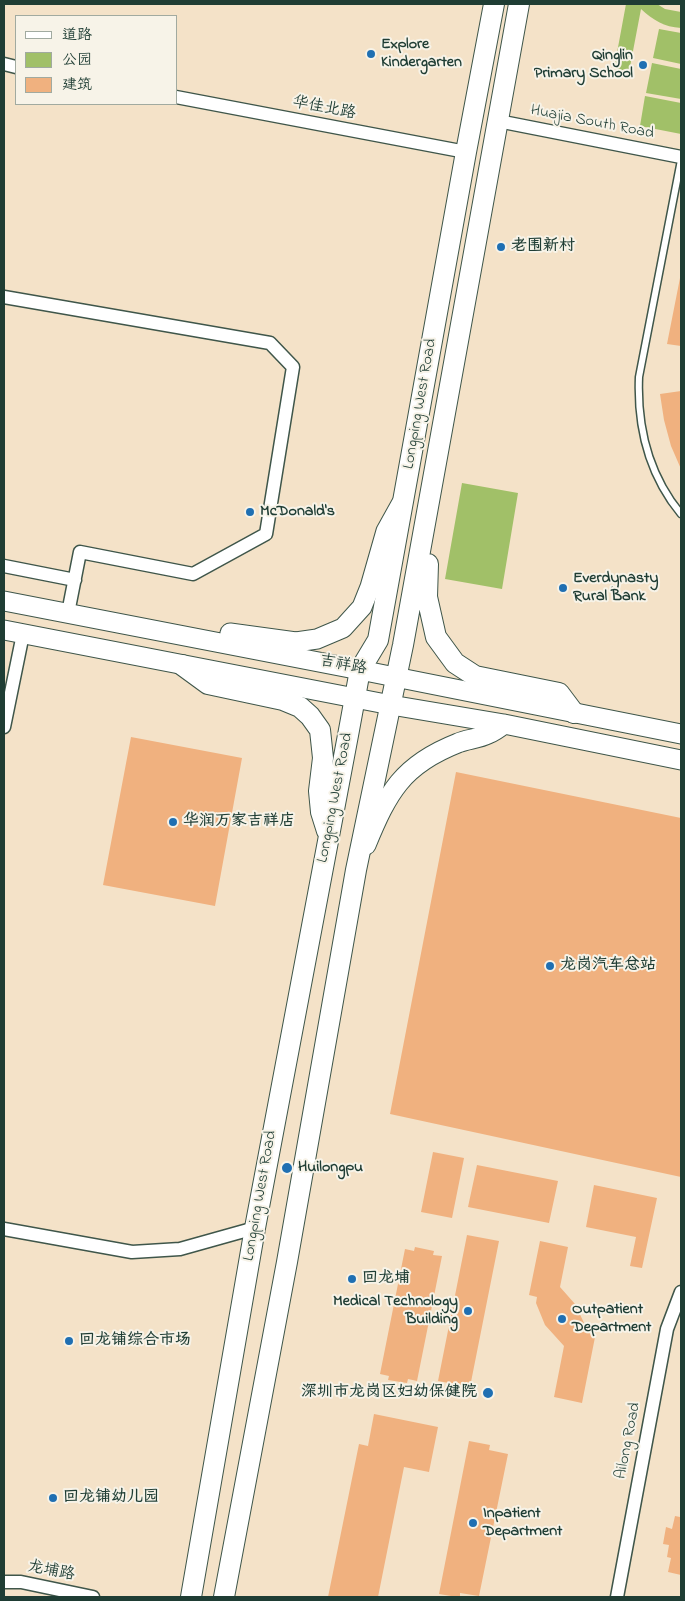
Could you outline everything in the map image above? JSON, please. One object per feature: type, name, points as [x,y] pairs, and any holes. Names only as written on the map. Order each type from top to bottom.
[{"type":"main road","name":"Longping West Road","points":[[191,1597],[255,1228],[328,836],[360,670],[378,640],[494,4]]},
{"type":"main road","name":"Longping West Road","points":[[224,1597],[287,1262],[356,870],[391,705],[520,4]]},
{"type":"main road","points":[[187,636],[217,631],[296,642],[317,640],[343,628],[362,607],[370,587],[386,531],[403,500]]},
{"type":"main road","points":[[429,500],[427,597],[436,637],[455,663],[475,676],[559,693],[574,712]]},
{"type":"main road","name":"吉祥路","points":[[4,601],[681,734]]},
{"type":"main road","name":"吉祥路","points":[[4,630],[391,705],[504,724],[681,760]]},
{"type":"main road","points":[[182,665],[208,684],[283,700],[300,707],[310,716],[320,730],[323,758],[319,791],[321,812],[328,836]]},
{"type":"main road","points":[[356,870],[386,801],[405,774],[416,764],[428,757],[459,743],[487,735],[504,724]]},
{"type":"street","name":"华佳北路","points":[[178,97],[466,152]]},
{"type":"street","name":"Huajia South Road","points":[[498,121],[681,158]]},
{"type":"street","points":[[4,297],[270,343],[293,368],[266,534],[193,574],[80,552],[68,613]]},
{"type":"street","points":[[4,566],[75,580]]},
{"type":"street","points":[[4,727],[23,634]]},
{"type":"street","points":[[4,1229],[132,1252],[180,1249],[255,1228]]},
{"type":"street","name":"Ailong Road","points":[[617,1597],[667,1328],[681,1292]]},
{"type":"street","name":"龙埔路","points":[[4,1582],[21,1582],[93,1597]]},
{"type":"lane","points":[[681,158],[639,378],[638,398],[641,424],[649,457],[667,493],[681,514]]},
{"type":"green space","points":[[626,4],[657,4],[665,9],[681,12],[681,28],[659,22],[641,9],[629,72],[614,69]]},
{"type":"green space","points":[[659,29],[681,33],[681,64],[653,58]]},
{"type":"green space","points":[[652,63],[681,69],[681,99],[646,93]]},
{"type":"green space","points":[[645,96],[681,103],[681,134],[640,126]]},
{"type":"green space","points":[[462,483],[518,493],[502,589],[445,579]]},
{"type":"building","points":[[681,278],[681,346],[667,344]]},
{"type":"building","points":[[681,391],[681,469],[671,446],[660,394]]},
{"type":"building","name":"华润万家吉祥店","points":[[131,737],[242,758],[215,906],[103,885]]},
{"type":"building","name":"龙岗汽车总站","points":[[456,772],[681,818],[681,1177],[390,1114]]},
{"type":"building","points":[[433,1152],[464,1158],[452,1218],[421,1212]]},
{"type":"building","points":[[477,1165],[558,1181],[549,1223],[468,1207]]},
{"type":"building","points":[[594,1185],[657,1198],[642,1268],[630,1266],[636,1237],[586,1227]]},
{"type":"building","name":"Medical Technology Building","points":[[467,1235],[499,1241],[470,1387],[438,1381]]},
{"type":"building","name":"Outpatient Department","points":[[540,1241],[568,1247],[560,1287],[575,1304],[585,1325],[597,1327],[582,1403],[554,1397],[564,1346],[545,1325],[536,1303],[537,1297],[529,1295]]},
{"type":"building","points":[[415,1247],[434,1251],[433,1255],[442,1256],[417,1381],[408,1379],[407,1383],[388,1380],[389,1376],[380,1374],[405,1249],[414,1251]]},
{"type":"building","points":[[374,1414],[438,1427],[429,1472],[404,1467],[378,1597],[328,1597],[359,1444],[368,1446]]},
{"type":"building","name":"Inpatient Department","points":[[469,1441],[490,1445],[489,1450],[508,1454],[479,1596],[460,1593],[460,1597],[457,1597],[439,1594]]},
{"type":"building","points":[[680,1514],[681,1575],[668,1572],[671,1558],[667,1557],[669,1545],[663,1544],[666,1527],[672,1529],[675,1516],[680,1517]]},
{"type":"place","name":"Explore Kindergarten","points":[[371,54]]},
{"type":"place","name":"Qinglin Primary School","points":[[643,65]]},
{"type":"place","name":"老围新村","points":[[501,247]]},
{"type":"place","name":"McDonald's","points":[[250,512]]},
{"type":"place","name":"Everdynasty Rural Bank","points":[[563,588]]},
{"type":"place","name":"华润万家吉祥店","points":[[173,822]]},
{"type":"place","name":"龙岗汽车总站","points":[[550,966]]},
{"type":"place","name":"Huilongpu","points":[[287,1168]]},
{"type":"place","name":"回龙埔","points":[[352,1279]]},
{"type":"place","name":"Medical Technology Building","points":[[468,1311]]},
{"type":"place","name":"Outpatient Department","points":[[562,1319]]},
{"type":"place","name":"回龙铺综合市场","points":[[69,1341]]},
{"type":"place","name":"深圳市龙岗区妇幼保健院","points":[[488,1393]]},
{"type":"place","name":"回龙铺幼儿园","points":[[53,1498]]},
{"type":"place","name":"Inpatient Department","points":[[473,1523]]}]
